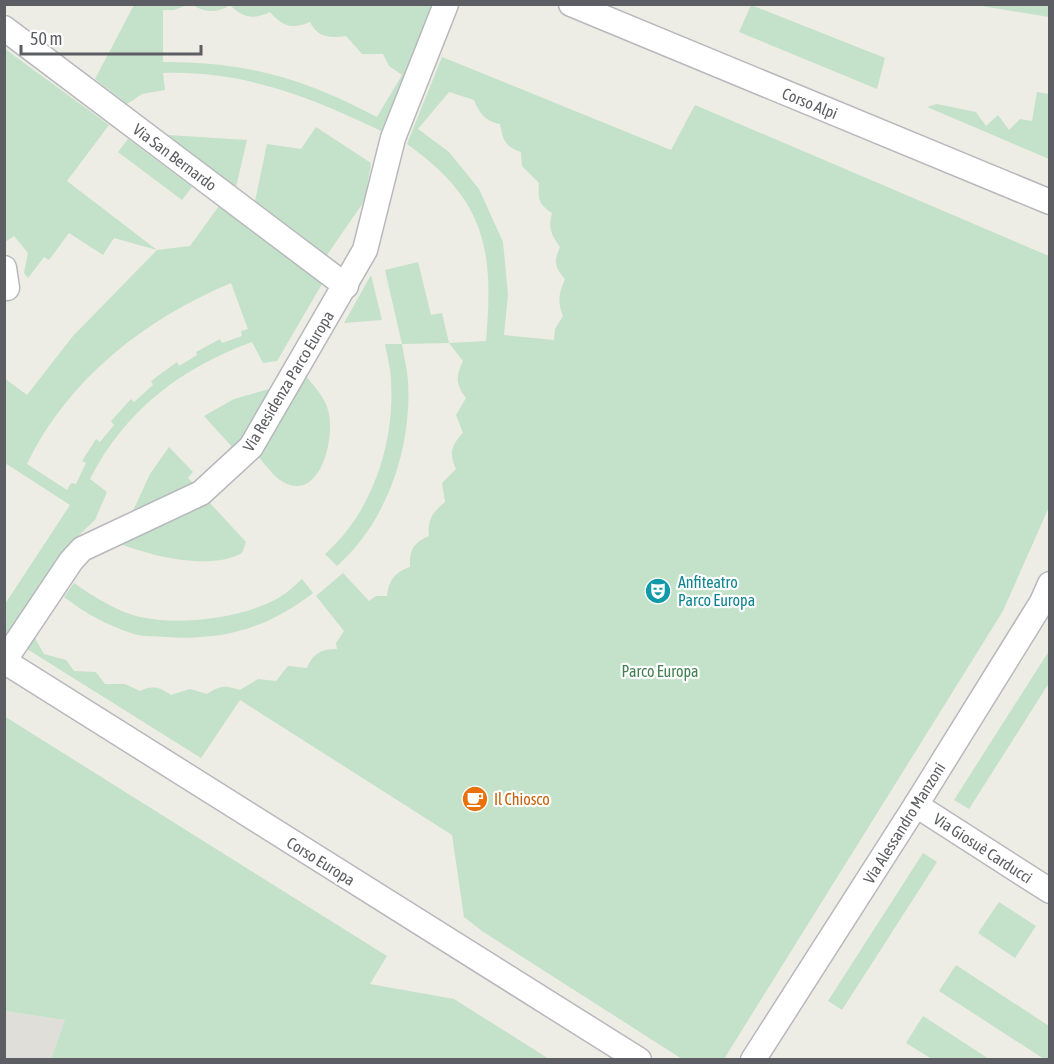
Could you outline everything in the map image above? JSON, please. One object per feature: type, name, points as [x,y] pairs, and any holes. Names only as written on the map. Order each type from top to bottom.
[{"type":"street","name":"Via Residenza Parco Europa","points":[[4,661],[66,568],[82,549],[201,493],[243,456],[346,286],[370,239],[393,138],[446,4]]},
{"type":"street","name":"Corso Alpi","points":[[571,4],[1050,202]]},
{"type":"street","name":"Via San Bernardo","points":[[4,28],[346,286]]},
{"type":"street","name":"Via Alessandro Manzoni","points":[[753,1059],[1047,597]]},
{"type":"street","name":"Corso Europa","points":[[4,661],[639,1059]]},
{"type":"street","name":"Via Giosuè Carducci","points":[[916,805],[1050,891]]},
{"type":"shaded area","points":[[5,1011],[65,1020],[51,1059],[5,1060]]},
{"type":"green space","points":[[134,5],[187,5],[174,10],[163,10],[163,62],[221,65],[274,75],[324,92],[377,117],[402,75],[389,66],[383,54],[362,54],[346,36],[325,36],[317,31],[310,22],[298,26],[288,25],[279,21],[270,12],[253,17],[239,13],[230,5],[435,5],[381,131],[302,97],[248,81],[221,76],[163,73],[165,90],[142,94],[127,104],[95,79]]},
{"type":"green space","points":[[193,5],[230,5],[221,10],[212,11],[202,10]]},
{"type":"green space","points":[[751,5],[885,58],[877,89],[739,32]]},
{"type":"green space","points":[[976,5],[1049,5],[1049,17]]},
{"type":"green space","points":[[5,49],[109,125],[67,181],[157,250],[114,238],[103,255],[69,233],[49,260],[44,257],[28,278],[24,273],[28,253],[14,236],[5,242]]},
{"type":"green space","name":"Parco Europa","points":[[442,57],[671,150],[695,105],[1049,256],[1049,507],[1003,611],[724,1059],[682,1059],[482,931],[464,917],[452,835],[240,700],[201,758],[27,649],[35,638],[44,654],[66,660],[74,671],[96,672],[105,684],[125,684],[140,691],[156,688],[171,695],[190,689],[207,694],[223,687],[240,690],[258,679],[276,681],[288,666],[307,668],[319,653],[337,649],[336,643],[344,631],[316,596],[343,573],[369,601],[376,596],[387,596],[389,585],[394,577],[400,571],[410,567],[413,547],[429,536],[432,517],[445,502],[442,483],[456,469],[452,459],[452,450],[463,433],[456,415],[466,398],[458,380],[463,361],[449,343],[486,341],[488,280],[479,229],[469,207],[454,186],[407,144]],"holes":[[[449,92],[474,100],[484,116],[500,124],[508,145],[521,152],[522,166],[539,183],[540,201],[552,213],[551,231],[560,247],[556,264],[565,279],[560,297],[563,316],[555,329],[554,340],[504,335],[508,294],[503,242],[479,189],[449,152],[418,129]]]},
{"type":"green space","points":[[1037,92],[1049,94],[1049,159],[927,107],[937,104],[976,112],[986,126],[998,115],[1009,130],[1020,119],[1032,121]]},
{"type":"green space","points":[[316,127],[371,163],[365,200],[327,255],[255,201],[267,144],[301,149]]},
{"type":"green space","points":[[168,135],[247,140],[236,187]]},
{"type":"green space","points":[[128,139],[192,187],[182,200],[118,152]]},
{"type":"green space","points":[[219,206],[322,284],[277,361],[263,363],[252,342],[226,353],[202,365],[158,394],[120,432],[90,479],[107,492],[95,520],[78,536],[11,638],[5,634],[5,604],[70,505],[5,463],[4,378],[27,395],[73,336],[157,250],[190,246]],"holes":[[[231,283],[248,329],[241,331],[242,336],[222,343],[220,339],[196,352],[197,355],[179,366],[177,362],[151,381],[153,385],[134,402],[131,399],[111,421],[114,425],[100,442],[96,439],[82,461],[86,463],[76,484],[71,483],[67,490],[27,464],[44,433],[87,379],[112,355],[169,315]]]},
{"type":"green space","points":[[418,262],[431,315],[442,313],[449,343],[402,344],[385,270]]},
{"type":"green space","points":[[371,275],[382,320],[344,323]]},
{"type":"green space","points":[[385,344],[402,344],[408,381],[406,432],[393,482],[382,506],[370,528],[355,548],[337,566],[325,554],[356,518],[368,498],[384,452],[391,405],[391,376]]},
{"type":"green space","points":[[305,375],[326,405],[330,421],[330,435],[323,464],[316,475],[307,483],[296,486],[279,479],[257,455]]},
{"type":"green space","points":[[273,388],[242,440],[233,448],[204,416],[234,399]]},
{"type":"green space","points":[[169,447],[193,472],[188,478],[194,484],[132,513],[150,474]]},
{"type":"green space","points":[[209,502],[246,542],[242,553],[214,561],[180,560],[146,553],[118,543]]},
{"type":"green space","points":[[302,579],[313,593],[296,605],[244,630],[207,637],[187,638],[134,634],[97,618],[64,597],[74,583],[106,603],[140,617],[156,620],[193,620],[231,615],[266,604],[283,595]]},
{"type":"green space","points":[[1049,651],[1049,683],[969,809],[954,800]]},
{"type":"green space","points":[[4,716],[387,956],[370,984],[454,999],[549,1059],[51,1059],[65,1020],[5,1011]]},
{"type":"green space","points":[[923,853],[937,862],[842,1010],[828,1001]]},
{"type":"green space","points":[[999,902],[1036,926],[1015,958],[978,933]]},
{"type":"green space","points":[[956,965],[1049,1026],[1049,1059],[1044,1059],[939,991]]},
{"type":"green space","points":[[923,1016],[989,1059],[932,1059],[906,1043]]},
{"type":"place","name":"Anfiteatro Parco Europa","points":[[658,591]]},
{"type":"place","name":"Il Chiosco","points":[[475,799]]}]
